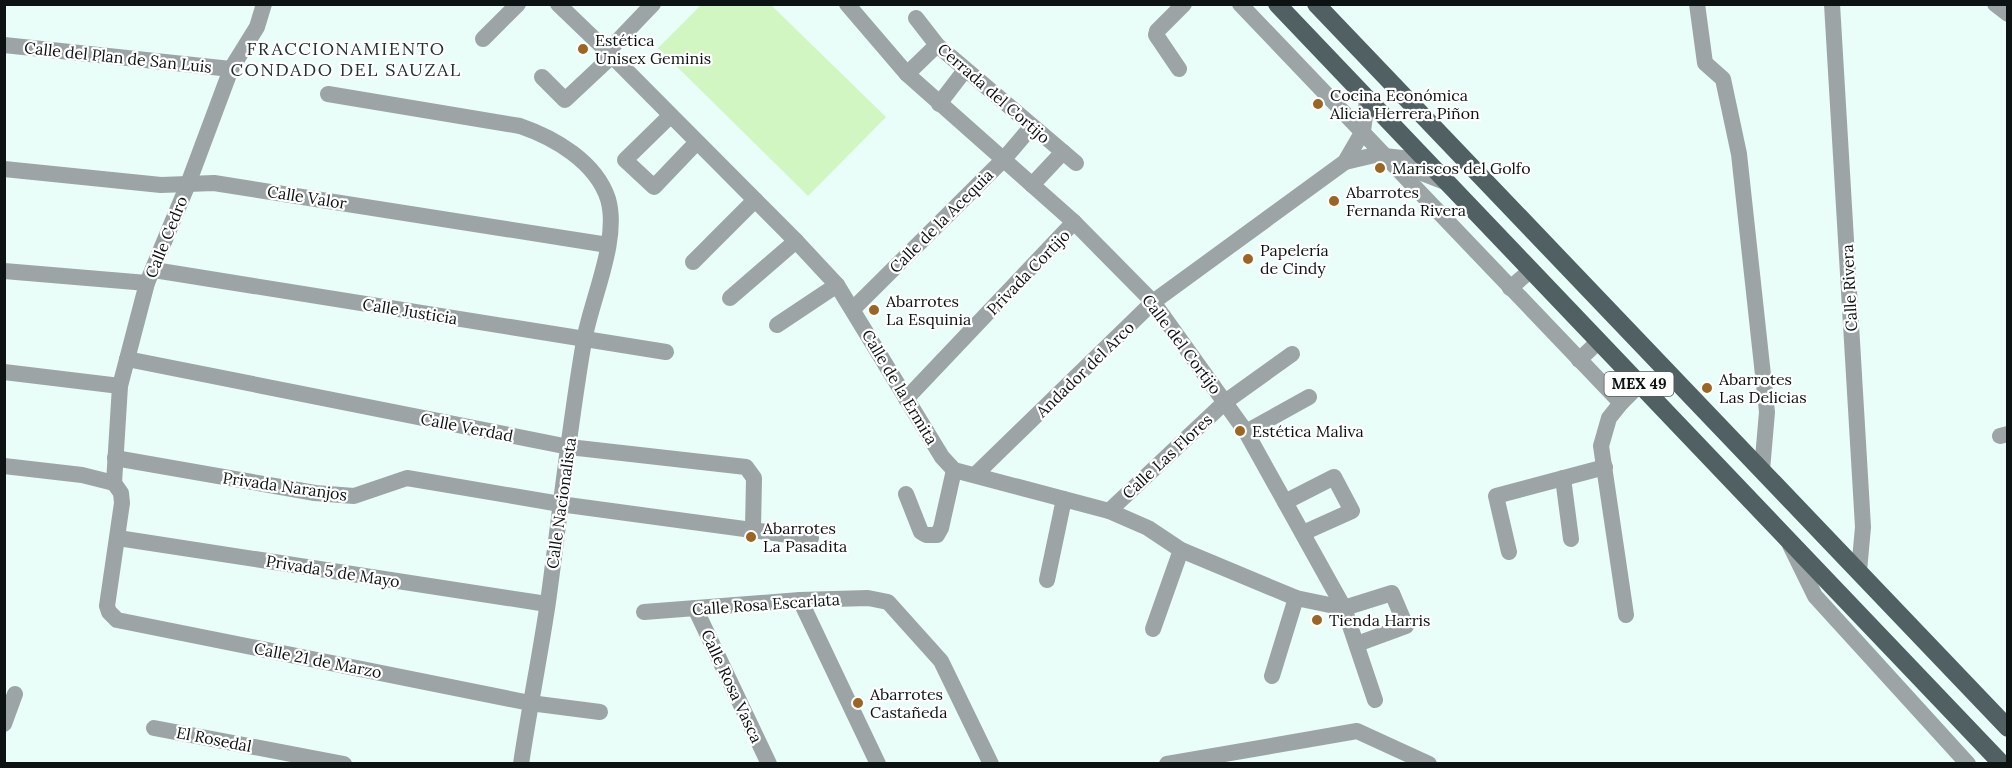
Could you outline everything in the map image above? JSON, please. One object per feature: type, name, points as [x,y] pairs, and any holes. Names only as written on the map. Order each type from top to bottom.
[{"type":"main road","name":"MEX 49","points":[[1277,4],[2002,764]]},
{"type":"main road","name":"MEX 49","points":[[1316,4],[2007,728]]},
{"type":"main road","points":[[1445,182],[1467,162]]},
{"type":"main road","points":[[1639,385],[1660,363]]},
{"type":"street","name":"Calle Cedro","points":[[109,612],[107,606],[122,503],[121,493],[114,483],[120,386],[151,276],[231,69],[257,27],[264,4]]},
{"type":"street","points":[[483,39],[518,4]]},
{"type":"street","points":[[542,77],[565,100],[610,54],[653,4]]},
{"type":"street","name":"Calle del Cortijo","points":[[847,4],[907,74],[1074,222],[1153,302],[1246,432],[1303,533],[1344,608],[1376,700]]},
{"type":"street","points":[[1179,69],[1156,35],[1184,4]]},
{"type":"street","points":[[1240,4],[1621,403]]},
{"type":"street","points":[[1697,4],[1705,63],[1724,79],[1739,154],[1767,412],[1762,470]]},
{"type":"street","name":"Calle Rivera","points":[[1832,4],[1863,527],[1859,571]]},
{"type":"street","points":[[1995,4],[2007,14]]},
{"type":"street","name":"Calle de la Ermita","points":[[568,8],[670,116],[837,285],[942,457],[954,470]]},
{"type":"street","name":"Cerrada del Cortijo","points":[[916,18],[937,45],[1076,163]]},
{"type":"street","name":"Calle del Plan de San Luis","points":[[4,45],[231,69]]},
{"type":"street","points":[[907,74],[937,45]]},
{"type":"street","points":[[939,104],[965,70]]},
{"type":"street","name":"Calle Nacionalista","points":[[328,94],[520,126],[544,134],[573,152],[599,180],[607,197],[611,216],[608,245],[585,339],[560,504],[548,604],[521,764]]},
{"type":"street","name":"Andador del Arco","points":[[1345,162],[1363,131],[1367,100]]},
{"type":"street","points":[[670,116],[625,160],[654,187],[697,142]]},
{"type":"street","name":"Calle de la Acequia","points":[[852,309],[1004,159],[1032,126]]},
{"type":"street","points":[[1032,185],[1063,152]]},
{"type":"street","points":[[1384,155],[1402,158],[1422,174],[1445,182]]},
{"type":"street","name":"Andador del Arco","points":[[975,476],[1153,302],[1345,162],[1384,155]]},
{"type":"street","name":"Calle Valor","points":[[4,169],[161,185],[214,183],[608,245]]},
{"type":"street","points":[[693,262],[755,200]]},
{"type":"street","name":"Privada Cortijo","points":[[906,399],[1074,222]]},
{"type":"street","points":[[730,298],[796,241]]},
{"type":"street","points":[[1510,288],[1530,271]]},
{"type":"street","name":"Calle Justicia","points":[[4,272],[151,276],[666,352]]},
{"type":"street","points":[[777,325],[837,285]]},
{"type":"street","points":[[1579,360],[1598,342]]},
{"type":"street","name":"Calle Las Flores","points":[[1109,511],[1225,402],[1292,354]]},
{"type":"street","name":"Calle Verdad","points":[[127,359],[569,447],[746,467],[754,477],[753,529]]},
{"type":"street","points":[[4,372],[120,386]]},
{"type":"street","points":[[1626,615],[1601,446],[1610,418],[1639,385]]},
{"type":"street","points":[[1246,432],[1309,397]]},
{"type":"street","name":"Privada Naranjos","points":[[115,458],[315,493],[354,496],[407,478],[560,504],[810,538]]},
{"type":"street","points":[[4,466],[82,475],[114,483]]},
{"type":"street","points":[[1509,552],[1496,496],[1605,467]]},
{"type":"street","points":[[906,494],[921,532],[926,535],[937,535],[941,528],[954,470],[1109,511],[1148,528],[1181,550],[1296,598],[1344,608],[1392,593],[1406,626],[1357,644]]},
{"type":"street","points":[[1285,502],[1334,477],[1353,511],[1303,533]]},
{"type":"street","points":[[1563,477],[1571,539]]},
{"type":"street","points":[[1047,580],[1064,499]]},
{"type":"street","name":"Privada 5 de Mayo","points":[[118,538],[548,604]]},
{"type":"street","points":[[1787,539],[1815,596],[1968,764]]},
{"type":"street","points":[[1153,629],[1181,550]]},
{"type":"street","name":"Calle Rosa Escarlata","points":[[644,612],[800,600],[868,598],[888,602],[941,661],[991,764]]},
{"type":"street","points":[[1272,676],[1296,598]]},
{"type":"street","points":[[800,600],[878,764]]},
{"type":"street","name":"Calle Rosa Vasca","points":[[695,608],[768,764]]},
{"type":"street","name":"Calle 21 de Marzo","points":[[109,612],[117,620],[530,703],[600,712]]},
{"type":"street","points":[[4,724],[15,694]]},
{"type":"street","name":"El Rosedal","points":[[154,728],[344,764]]},
{"type":"street","points":[[1167,764],[1357,731],[1429,764]]},
{"type":"green space","points":[[701,5],[771,5],[886,117],[808,196],[658,48]]},
{"type":"place","name":"Estética Unisex Geminis","points":[[583,49]]},
{"type":"place","name":"Cocina Económica Alicia Herrera Piñon","points":[[1318,104]]},
{"type":"place","name":"Mariscos del Golfo","points":[[1380,168]]},
{"type":"place","name":"Abarrotes Fernanda Rivera","points":[[1334,201]]},
{"type":"place","name":"Papelería de Cindy","points":[[1248,259]]},
{"type":"place","name":"Abarrotes La Esquinia","points":[[874,310]]},
{"type":"place","name":"Abarrotes Las Delicias","points":[[1707,388]]},
{"type":"place","name":"Estética Maliva","points":[[1240,431]]},
{"type":"place","name":"Abarrotes La Pasadita","points":[[751,537]]},
{"type":"place","name":"Tienda Harris","points":[[1317,620]]},
{"type":"place","name":"Abarrotes Castañeda","points":[[858,703]]},
{"type":"district","name":"FRACCIONAMIENTO CONDADO DEL SAUZAL","points":[[346,59]]}]
